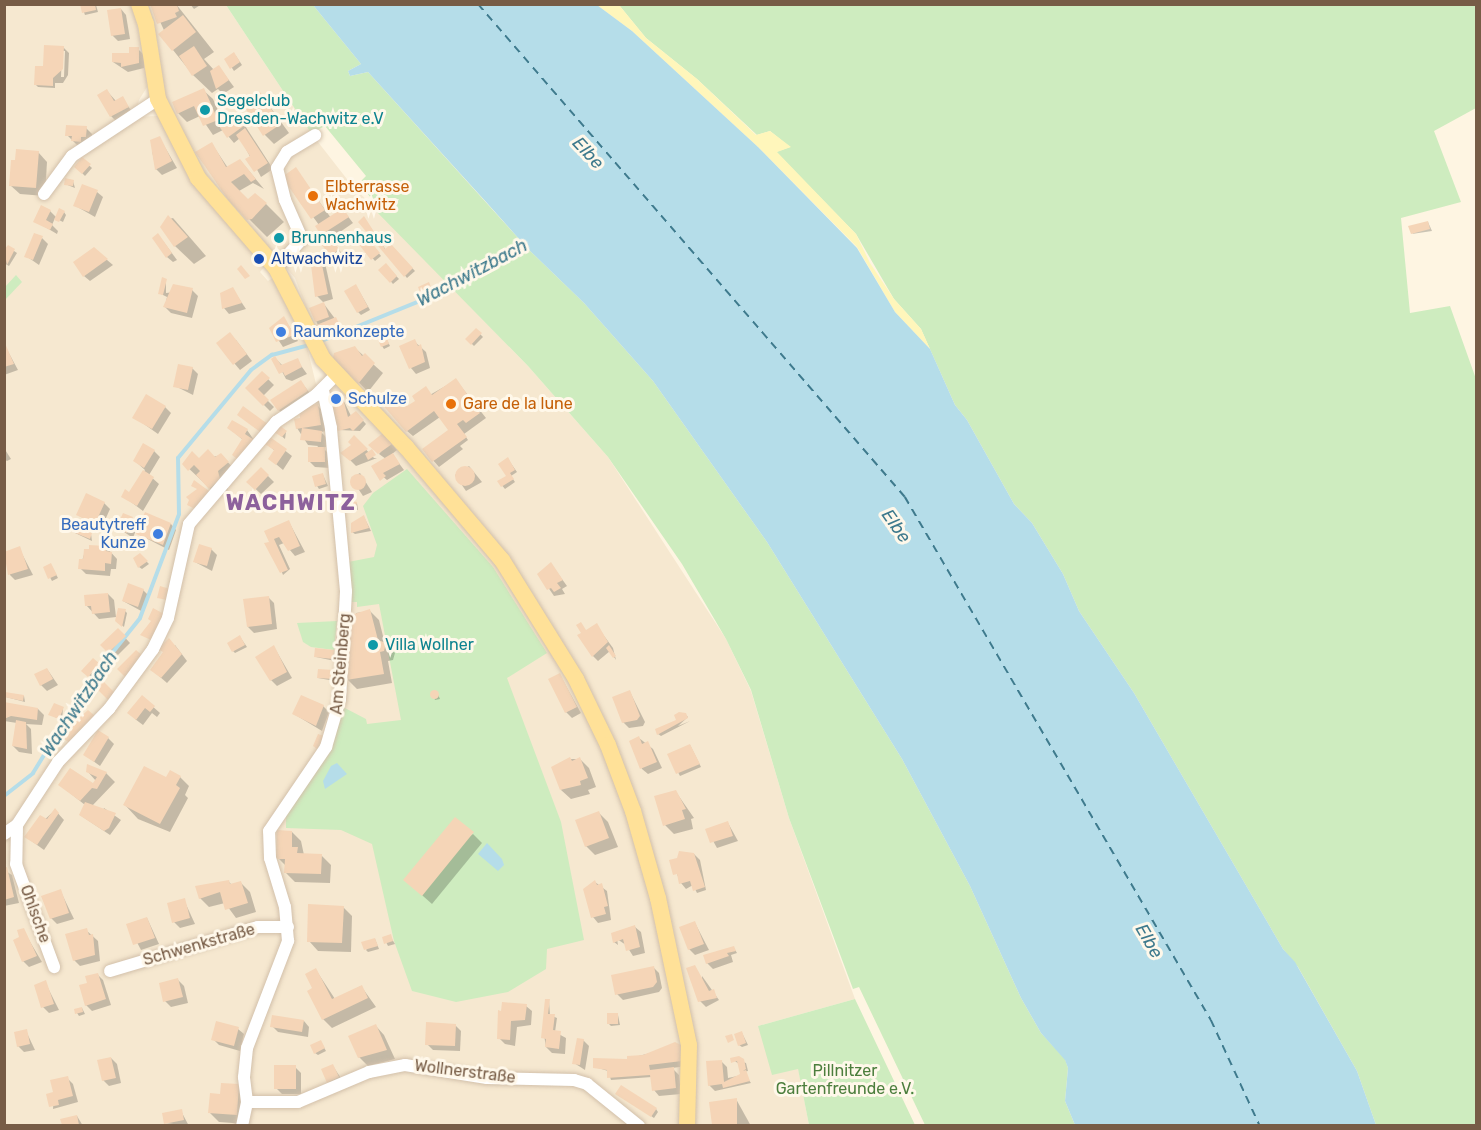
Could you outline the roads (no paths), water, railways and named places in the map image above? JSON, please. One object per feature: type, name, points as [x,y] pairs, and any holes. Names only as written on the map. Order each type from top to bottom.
[{"type":"main road","points":[[139,4],[146,24],[158,99],[198,178],[276,267],[318,351],[406,447],[501,560],[576,679],[608,745],[647,854],[687,1035],[687,1125]]},
{"type":"street","points":[[44,194],[72,156],[158,99]]},
{"type":"street","points":[[276,267],[302,239],[285,200],[277,168],[287,152],[315,135]]},
{"type":"street","points":[[4,834],[17,825],[58,762],[110,709],[153,649],[168,618],[189,525],[211,496],[239,470],[276,422],[323,388],[337,374]]},
{"type":"street","name":"Am Steinberg","points":[[242,1125],[248,1102],[244,1077],[247,1048],[288,941],[288,927],[270,858],[269,831],[310,773],[334,726],[346,616],[331,428],[323,388]]},
{"type":"street","name":"Ohlsche","points":[[17,825],[16,864],[54,967]]},
{"type":"street","name":"Schwenkstraße","points":[[110,971],[258,927],[288,927]]},
{"type":"street","name":"Wollnerstraße","points":[[248,1102],[298,1102],[369,1072],[405,1065],[488,1078],[574,1080],[587,1084],[639,1125]]},
{"type":"water","name":"Elbe","points":[[313,5],[597,5],[632,31],[758,147],[857,248],[895,312],[930,349],[955,405],[967,420],[1014,504],[1032,523],[1063,574],[1079,611],[1134,693],[1283,949],[1295,962],[1357,1071],[1376,1125],[1075,1125],[1065,1101],[1068,1068],[1065,1060],[1041,1033],[1021,998],[970,886],[902,759],[767,542],[653,381],[584,303],[525,246],[509,252],[520,240],[487,203],[368,72],[350,76],[348,71],[361,64]]},
{"type":"water","points":[[337,763],[347,774],[325,789],[323,781],[331,766]]},
{"type":"water","points":[[487,843],[502,859],[504,865],[498,871],[478,854]]},
{"type":"waterway","name":"Wachwitzbach","points":[[319,342],[442,292],[512,250]]},
{"type":"waterway","name":"Wachwitzbach","points":[[4,796],[33,773],[89,682],[140,618],[179,514],[178,458],[251,370],[272,355],[309,345]]},
{"type":"place","name":"Segelclub Dresden-Wachwitz e.V","points":[[205,110]]},
{"type":"place","name":"Elbterrasse Wachwitz","points":[[313,196]]},
{"type":"place","name":"Brunnenhaus","points":[[279,238]]},
{"type":"place","name":"Altwachwitz","points":[[259,259]]},
{"type":"place","name":"Raumkonzepte","points":[[281,332]]},
{"type":"place","name":"Schulze","points":[[336,399]]},
{"type":"place","name":"Gare de la lune","points":[[451,404]]},
{"type":"place","name":"Beautytreff Kunze","points":[[158,534]]},
{"type":"place","name":"Villa Wollner","points":[[373,645]]},
{"type":"district","name":"WACHWITZ","points":[[291,503]]},
{"type":"park label","name":"Pillnitzer Gartenfreunde e.V.","points":[[845,1080]]}]
